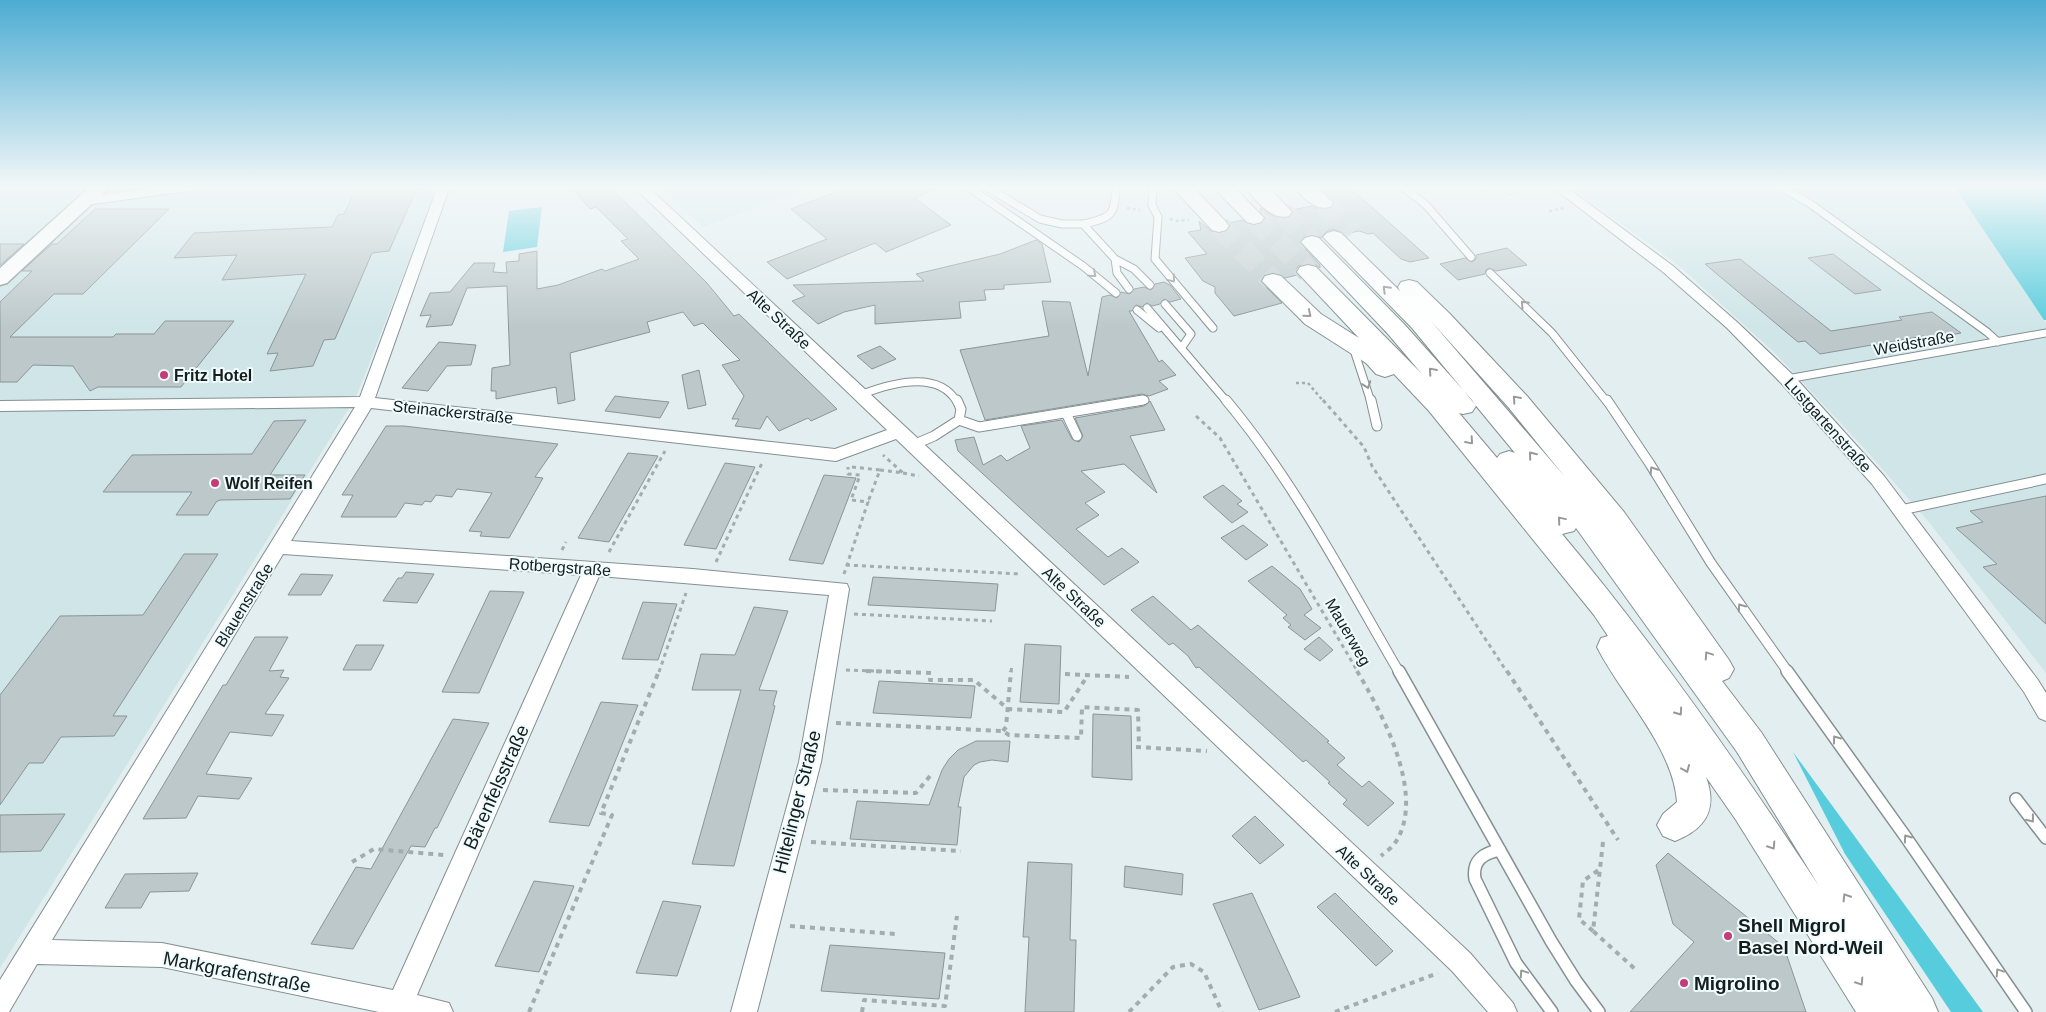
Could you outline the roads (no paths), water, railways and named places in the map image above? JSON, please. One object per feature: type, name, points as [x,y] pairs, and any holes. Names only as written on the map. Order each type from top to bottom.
[{"type":"highway","points":[[1816,850],[1768,742],[1614,519],[1518,402],[1449,325],[1333,237],[1396,329],[1574,535],[1731,746],[1816,850],[1918,1012]]},
{"type":"highway","points":[[1308,272],[1438,405],[1605,607],[1748,809],[1879,1012]]},
{"type":"highway","points":[[1273,281],[1313,319],[1374,358],[1401,383],[1438,405]]},
{"type":"highway","points":[[1578,574],[1594,618],[1686,765],[1692,782],[1694,805],[1684,819],[1675,825]]},
{"type":"main road","points":[[0,279],[50,233]]},
{"type":"street","name":"Blauenstraße","points":[[0,1003],[366,402],[427,233]]},
{"type":"street","name":"Alte Straße","points":[[689,233],[1462,962],[1504,1012]]},
{"type":"street","name":"Lustgartenstraße","points":[[1619,233],[1668,270],[1732,325],[1787,379],[1852,450],[1901,510],[2031,686],[2046,712]]},
{"type":"street","name":"Steinackerstraße","points":[[0,406],[366,402],[836,455],[899,432]]},
{"type":"street","name":"Rotbergstraße","points":[[279,547],[599,564],[693,576],[840,589]]},
{"type":"street","name":"Bärenfelsstraße","points":[[400,1004],[599,564]]},
{"type":"street","name":"Hiltelinger Straße","points":[[744,1012],[810,762],[840,589]]},
{"type":"street","name":"Markgrafenstraße","points":[[31,952],[162,956],[440,1012]]},
{"type":"lane","points":[[1036,233],[1084,266],[1116,293]]},
{"type":"lane","points":[[1091,233],[1115,259],[1134,270],[1150,285]]},
{"type":"lane","points":[[1157,233],[1155,259],[1214,328]]},
{"type":"lane","points":[[1450,233],[1471,256]]},
{"type":"lane","points":[[1852,233],[1998,342]]},
{"type":"lane","points":[[1115,259],[1117,273],[1130,289]]},
{"type":"lane","points":[[1490,273],[1510,290],[1549,331],[1594,384],[1639,446],[1720,576],[1774,655],[1876,794],[2026,1012]]},
{"type":"lane","points":[[1165,304],[1191,334],[1182,347]]},
{"type":"lane","points":[[1147,308],[1240,417],[1306,512],[1422,708],[1559,955],[1600,1012]]},
{"type":"lane","points":[[1138,310],[1182,347]]},
{"type":"lane","name":"Weidstraße","points":[[1787,379],[2046,332]]},
{"type":"lane","points":[[1353,346],[1370,396],[1376,426]]},
{"type":"lane","points":[[860,395],[877,388],[909,382],[936,386],[948,390],[961,409],[959,420],[934,436],[913,445]]},
{"type":"lane","points":[[959,420],[979,427],[1145,400]]},
{"type":"lane","points":[[1066,413],[1077,436]]},
{"type":"lane","points":[[1901,510],[2046,479]]},
{"type":"lane","points":[[2016,800],[2046,838]]},
{"type":"lane","points":[[1500,850],[1488,852],[1477,861],[1473,869],[1475,879],[1516,963],[1552,1012]]},
{"type":"tunnel","points":[[1226,233],[1273,281]]},
{"type":"tunnel","points":[[1269,233],[1308,272]]},
{"type":"tunnel","points":[[1303,233],[1312,242]]},
{"type":"place","name":"Fritz Hotel","points":[[164,375]]},
{"type":"place","name":"Wolf Reifen","points":[[215,483]]},
{"type":"place","name":"Shell Migrol Basel Nord-Weil","points":[[1728,936]]},
{"type":"place","name":"Migrolino","points":[[1684,983]]}]
